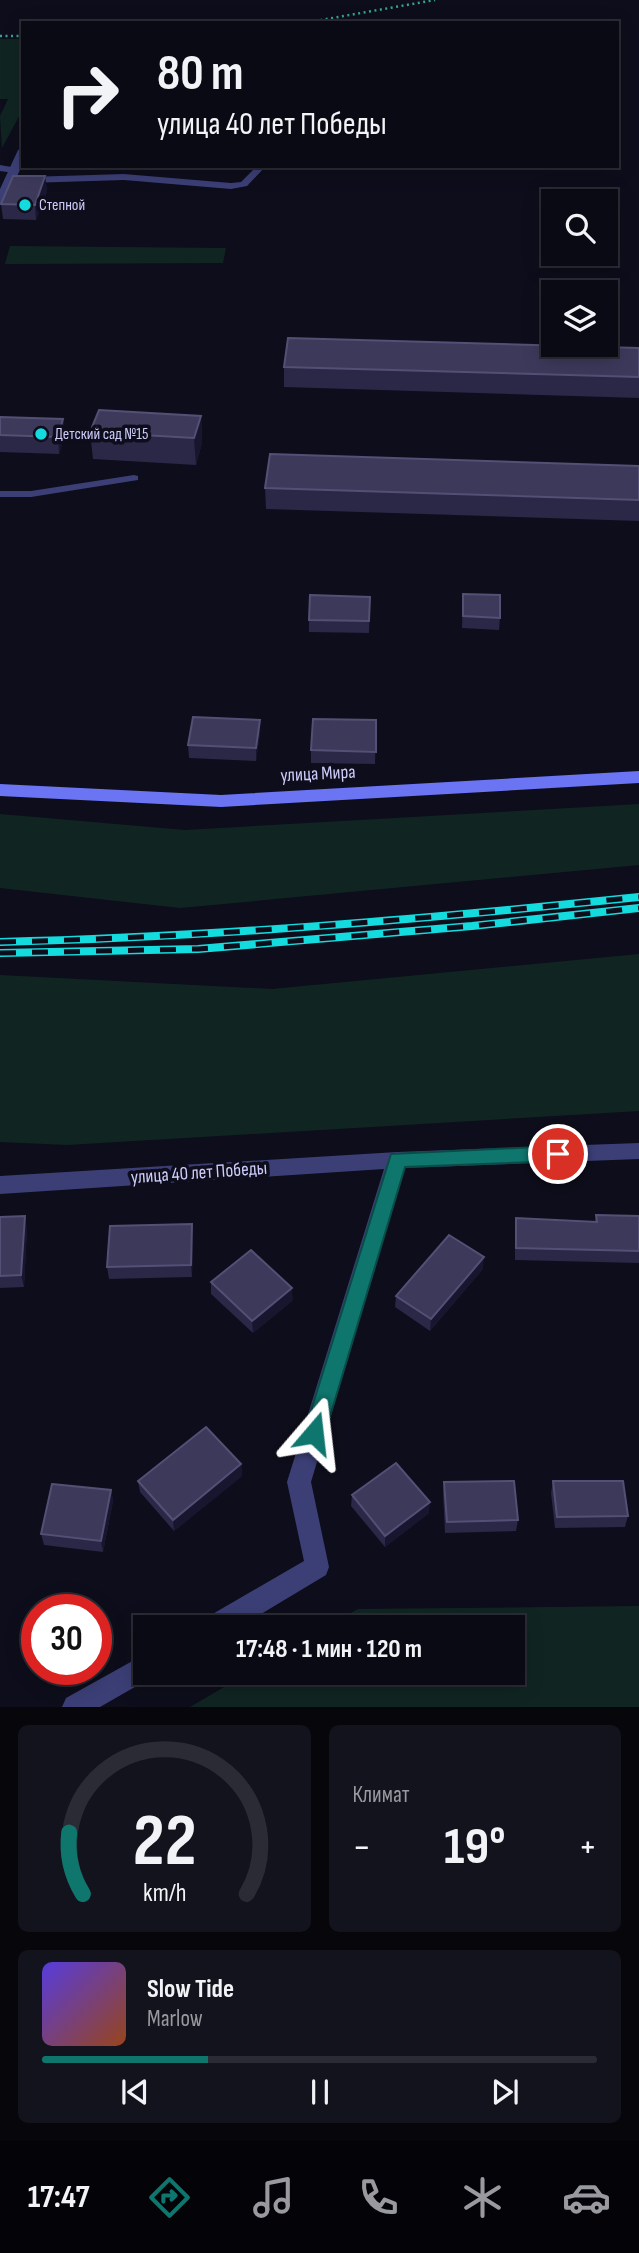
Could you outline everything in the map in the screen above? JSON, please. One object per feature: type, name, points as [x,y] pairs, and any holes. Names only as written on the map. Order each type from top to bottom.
[{"type":"street","points":[[0,201],[21,154]]},
{"type":"street","name":"улица Мира","points":[[0,790],[221,801],[639,776]]},
{"type":"street","name":"улица 40 лет Победы","points":[[0,1185],[397,1160],[639,1151]]},
{"type":"street","points":[[235,1615],[317,1567],[299,1482],[397,1160]]},
{"type":"street","points":[[75,1707],[133,1674]]},
{"type":"lane","points":[[0,168],[14,170]]},
{"type":"lane","points":[[8,181],[124,177],[231,186],[244,184],[260,168]]},
{"type":"lane","points":[[0,494],[32,494],[134,478]]},
{"type":"path","points":[[315,21],[435,0]]},
{"type":"path","points":[[0,36],[21,36]]},
{"type":"green space","points":[[0,39],[21,39],[21,113],[2,148],[0,116],[8,99],[0,99]]},
{"type":"green space","points":[[10,246],[226,248],[223,263],[5,264]]},
{"type":"green space","points":[[639,804],[639,865],[180,908],[0,888],[0,814],[185,830]]},
{"type":"green space","points":[[639,954],[639,1111],[67,1145],[0,1142],[0,975],[272,989]]},
{"type":"green space","points":[[639,1606],[639,1707],[190,1707],[228,1685],[525,1685],[525,1615],[347,1615],[358,1609]]},
{"type":"building","points":[[13,176],[45,176],[35,205],[1,204]]},
{"type":"building","points":[[288,338],[541,345],[541,357],[618,357],[618,347],[639,348],[639,377],[284,367]]},
{"type":"building","points":[[99,410],[201,416],[194,438],[90,432]]},
{"type":"building","points":[[0,417],[63,419],[58,437],[0,435]]},
{"type":"building","points":[[270,454],[639,466],[639,500],[265,488]]},
{"type":"building","points":[[463,594],[500,595],[500,618],[463,616]]},
{"type":"building","points":[[310,595],[370,597],[369,621],[309,620]]},
{"type":"building","points":[[193,717],[260,720],[256,748],[188,745]]},
{"type":"building","points":[[313,719],[376,720],[376,752],[311,750]]},
{"type":"building","points":[[596,1215],[639,1216],[639,1251],[516,1248],[516,1218],[597,1222]]},
{"type":"building","points":[[25,1216],[21,1275],[0,1276],[0,1217]]},
{"type":"building","points":[[192,1224],[191,1265],[107,1267],[110,1226]]},
{"type":"building","points":[[449,1235],[484,1257],[431,1319],[396,1296]]},
{"type":"building","points":[[251,1250],[292,1288],[252,1321],[211,1282]]},
{"type":"building","points":[[206,1427],[241,1464],[173,1520],[138,1481]]},
{"type":"building","points":[[396,1463],[430,1502],[385,1536],[352,1495]]},
{"type":"building","points":[[514,1481],[518,1520],[447,1522],[444,1482]]},
{"type":"building","points":[[553,1481],[623,1481],[628,1516],[557,1517]]},
{"type":"building","points":[[52,1484],[111,1490],[101,1541],[41,1534]]},
{"type":"railway","points":[[0,942],[320,926],[639,897]]},
{"type":"railway","points":[[0,953],[198,949],[472,926],[639,908]]},
{"type":"place","name":"Степной","points":[[25,205]]},
{"type":"place","name":"Детский сад №15","points":[[41,434]]},
{"type":"route","points":[[314,1433],[397,1160],[558,1154]]}]
